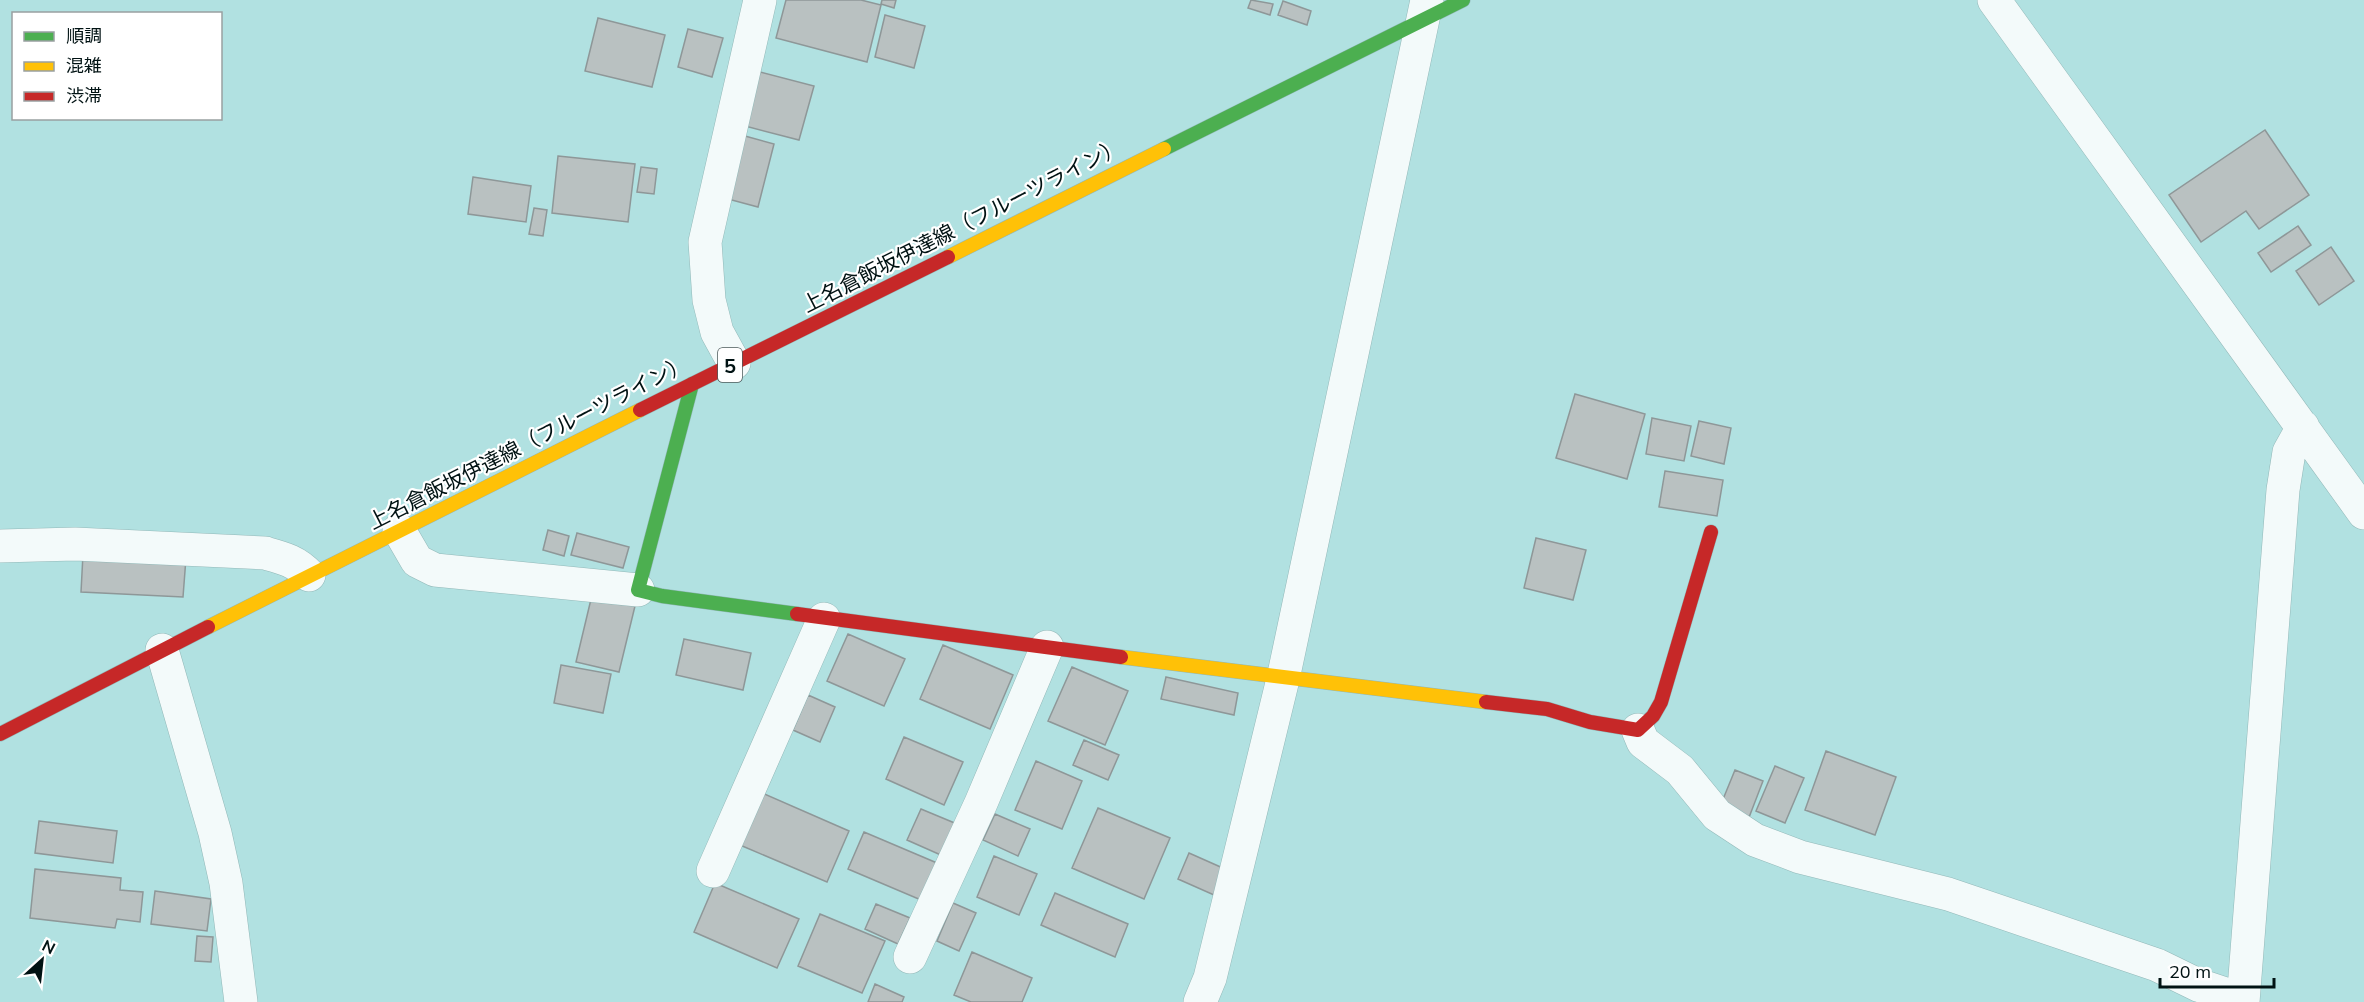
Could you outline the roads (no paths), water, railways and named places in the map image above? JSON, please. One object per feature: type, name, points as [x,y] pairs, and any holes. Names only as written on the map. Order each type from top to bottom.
[{"type":"main road","name":"上名倉飯坂伊達線（フルーツライン）","points":[[0,734],[1425,10],[1463,0]]},
{"type":"main road","points":[[692,384],[638,590],[824,619],[1283,679],[1547,709],[1590,722],[1638,730],[1653,716],[1661,702],[1711,532]]},
{"type":"street","points":[[734,363],[717,332],[709,300],[705,242],[760,0]]},
{"type":"street","points":[[1994,0],[2364,513]]},
{"type":"street","points":[[1200,1002],[1210,978],[1283,679],[1425,10]]},
{"type":"street","points":[[1638,730],[1643,742],[1680,770],[1717,815],[1755,840],[1800,857],[1948,894],[2157,965],[2243,1001],[2283,490],[2289,452],[2303,427]]},
{"type":"street","points":[[399,531],[417,561],[435,570],[638,590]]},
{"type":"street","points":[[0,546],[75,544],[265,553],[300,565],[309,575]]},
{"type":"street","points":[[713,871],[824,619]]},
{"type":"street","points":[[910,957],[981,803],[1047,647]]},
{"type":"street","points":[[162,650],[215,834],[226,883],[241,1002]]}]
